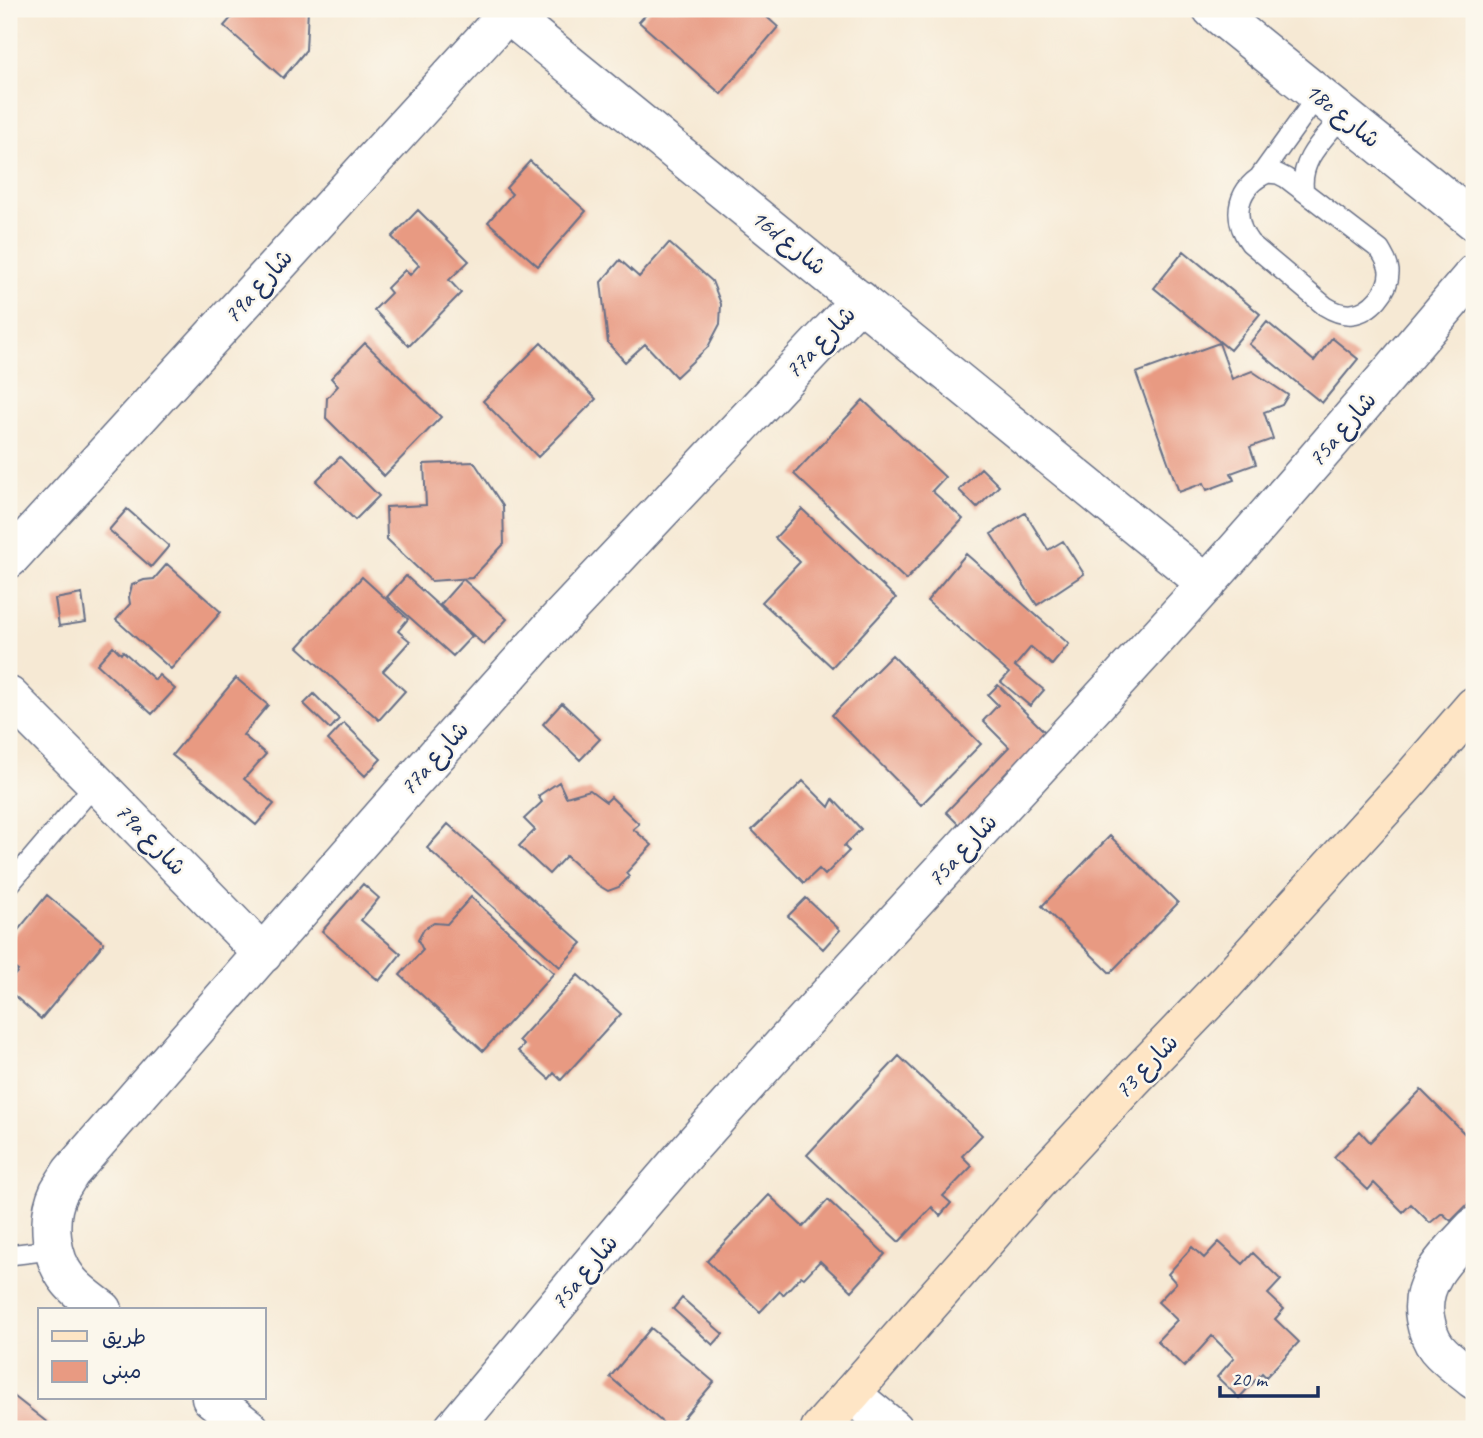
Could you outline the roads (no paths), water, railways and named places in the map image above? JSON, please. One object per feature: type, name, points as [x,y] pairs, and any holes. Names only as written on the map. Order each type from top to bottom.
[{"type":"street","name":"18c شارع","points":[[1212,9],[1474,221]]},
{"type":"street","name":"16d شارع","points":[[504,11],[1207,583]]},
{"type":"street","name":"79a شارع","points":[[9,559],[504,11]]},
{"type":"street","name":"75a شارع","points":[[453,1429],[698,1139],[1207,583],[1355,415],[1474,274]]},
{"type":"street","name":"77a شارع","points":[[53,1242],[52,1217],[58,1193],[71,1172],[556,622],[860,300]]},
{"type":"street","name":"79a شارع","points":[[9,696],[263,954]]},
{"type":"street","name":"شارع 73","points":[[843,1415],[1037,1182],[1227,981],[1474,706]]},
{"type":"street","points":[[1474,1227],[1432,1275],[1425,1293],[1424,1311],[1427,1330],[1436,1346],[1474,1380]]},
{"type":"street","points":[[53,1242],[58,1263],[69,1281],[101,1308]]},
{"type":"street","points":[[214,1400],[250,1429]]},
{"type":"street","points":[[843,1415],[894,1429]]},
{"type":"lane","points":[[1260,176],[1268,173],[1286,178],[1380,250],[1389,271],[1388,282],[1372,305],[1362,312],[1349,315],[1325,306],[1250,243],[1241,232],[1238,219],[1239,205],[1245,193],[1260,176],[1331,105]]},
{"type":"lane","points":[[1304,192],[1302,183],[1306,163],[1331,105]]},
{"type":"lane","points":[[9,885],[96,783]]},
{"type":"lane","points":[[9,1255],[34,1252],[53,1242]]}]
